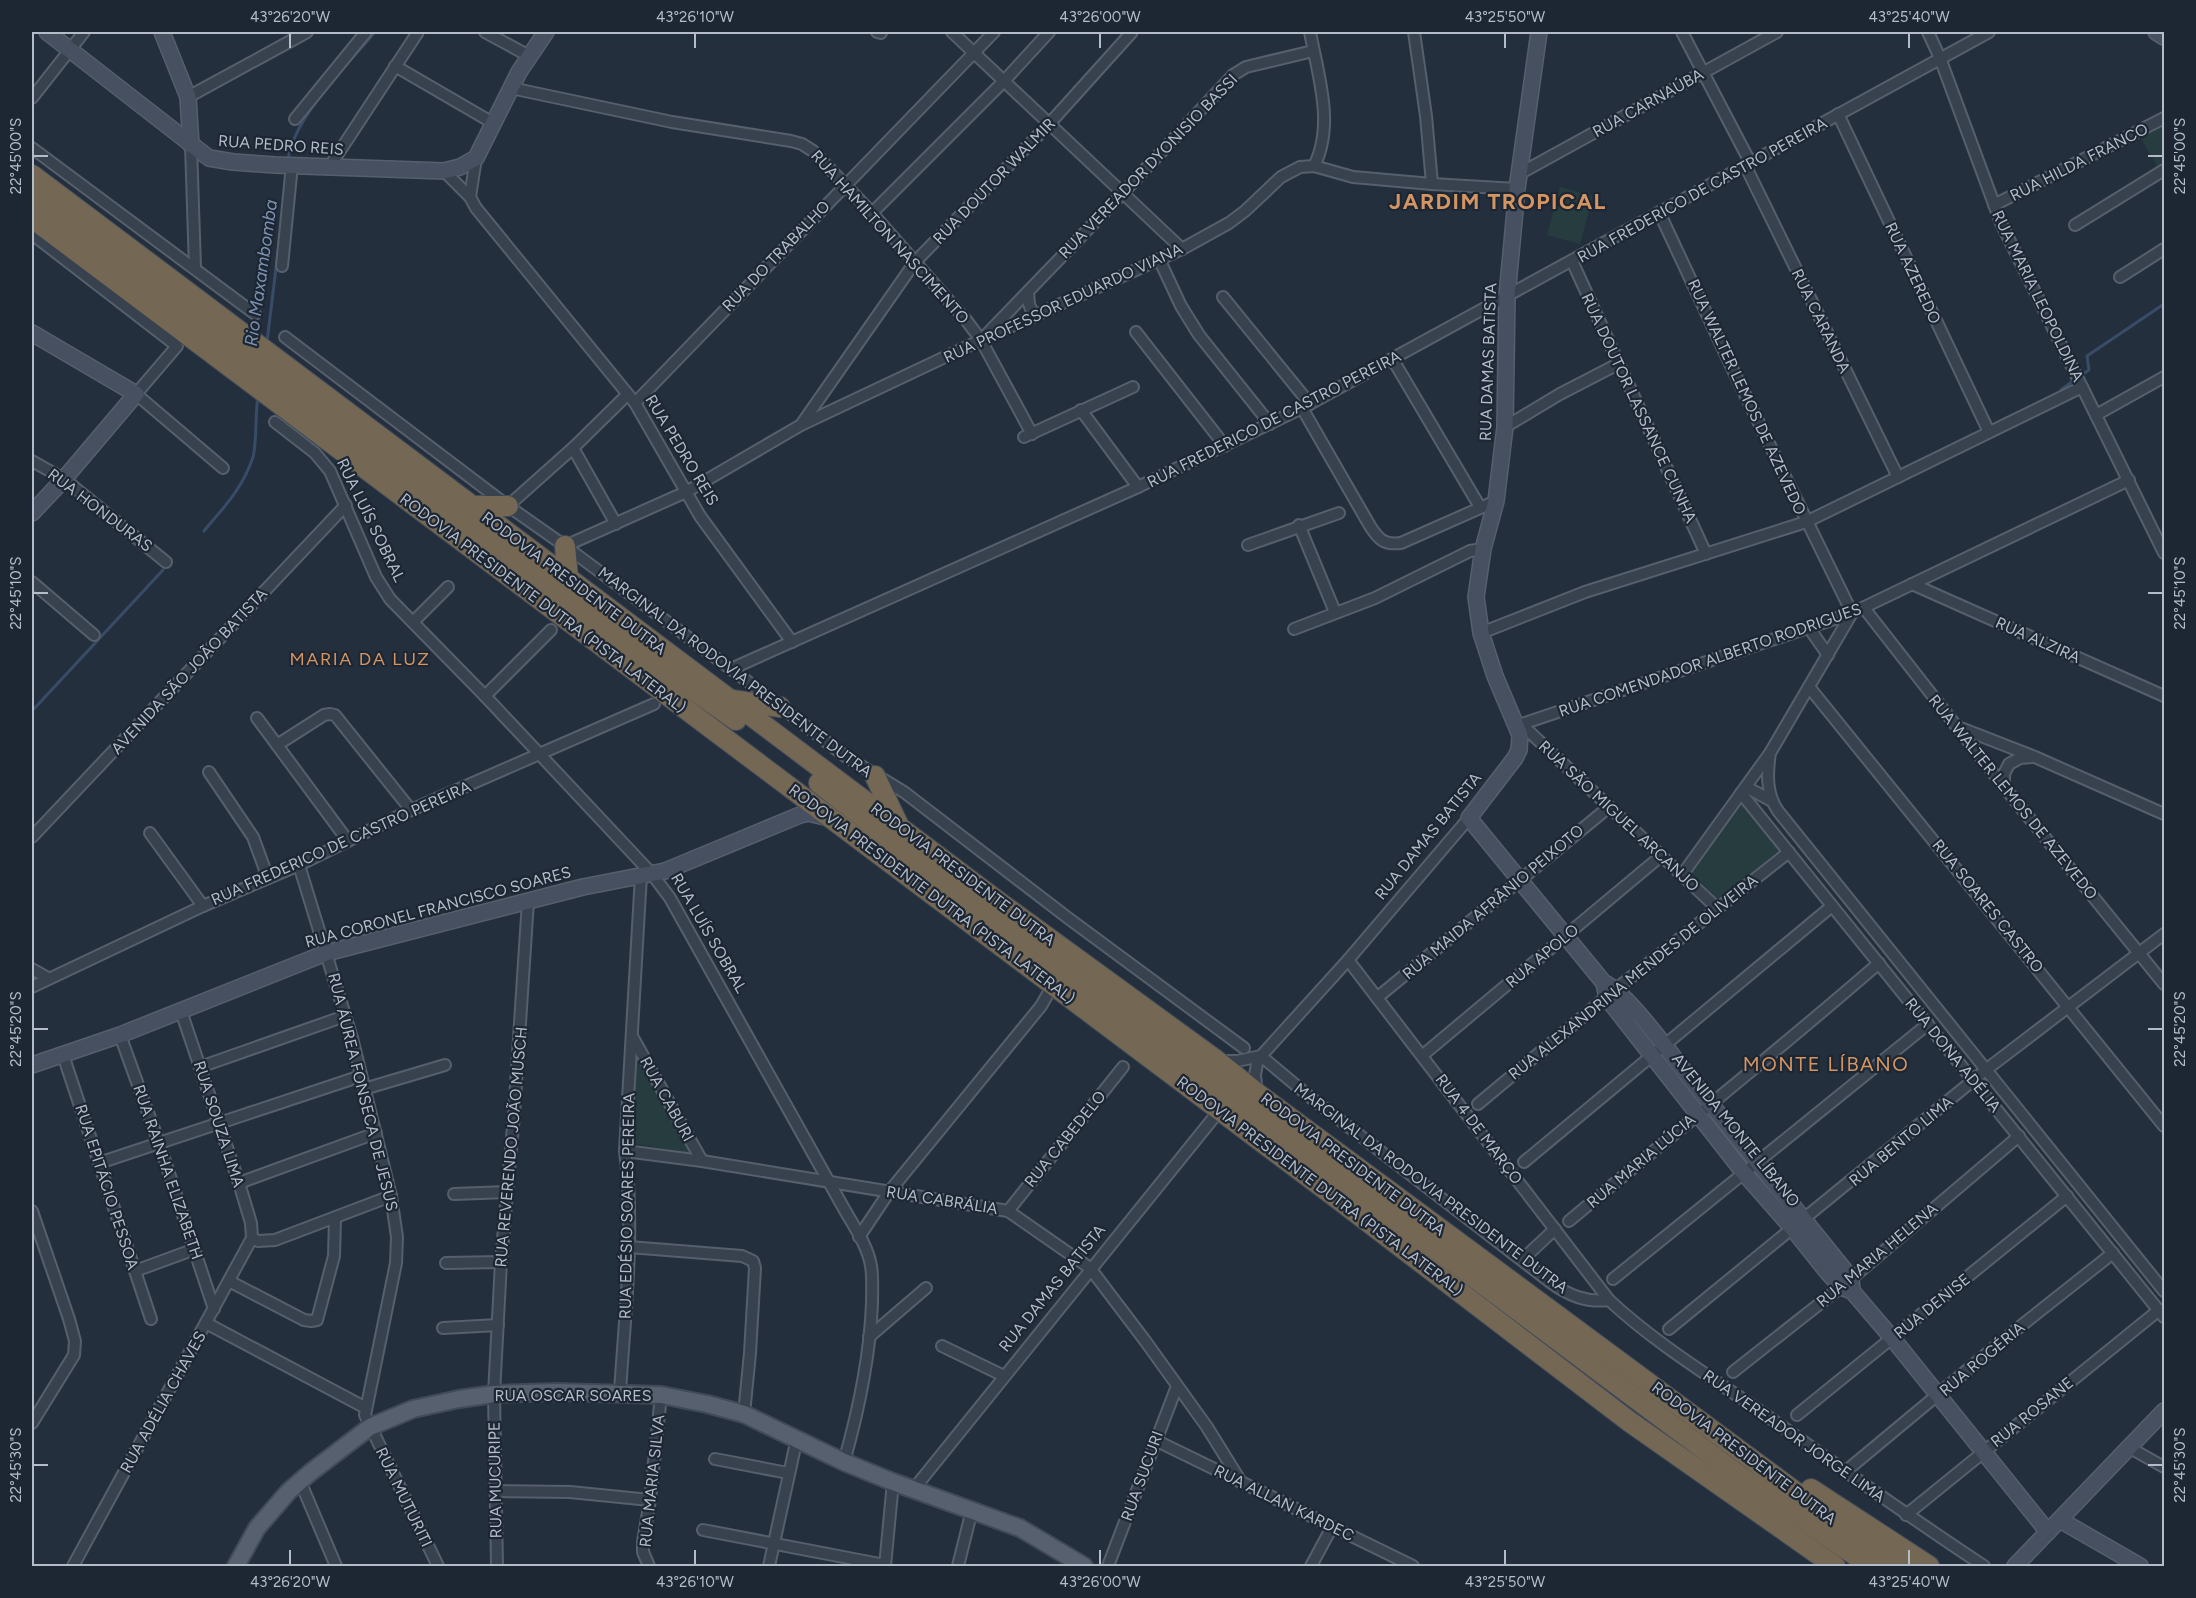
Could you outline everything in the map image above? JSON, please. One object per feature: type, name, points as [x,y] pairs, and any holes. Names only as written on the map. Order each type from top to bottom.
[{"type":"highway","name":"RODOVIA PRESIDENTE DUTRA","points":[[32,175],[249,348],[276,391],[769,744],[950,884],[1624,1390],[1741,1477],[1871,1566]]},
{"type":"highway","name":"RODOVIA PRESIDENTE DUTRA","points":[[32,197],[249,348],[281,363],[1003,905],[1216,1060],[1257,1094],[1855,1536],[1900,1566]]},
{"type":"highway","name":"RODOVIA PRESIDENTE DUTRA (PISTA LATERAL)","points":[[32,218],[244,380],[276,391],[773,776],[1410,1253],[1630,1422],[1835,1566]]},
{"type":"highway","points":[[472,506],[508,506]]},
{"type":"highway","points":[[565,546],[568,578]]},
{"type":"highway","points":[[729,699],[780,707]]},
{"type":"highway","points":[[875,776],[899,826]]},
{"type":"highway","points":[[1682,1408],[1856,1517],[1929,1566]]},
{"type":"main road","name":"RUA OSCAR SOARES","points":[[236,1566],[272,1509],[300,1481],[370,1427],[413,1409],[494,1394],[620,1392],[661,1395],[744,1414],[844,1462],[913,1490],[1020,1528],[1084,1566]]},
{"type":"street","name":"RUA PEDRO REIS","points":[[47,32],[208,158],[286,165],[444,171],[470,197],[631,399],[700,516],[792,642]]},
{"type":"street","points":[[32,98],[84,32]]},
{"type":"street","points":[[162,32],[188,97],[195,268]]},
{"type":"street","points":[[165,124],[176,122],[180,118],[188,97],[307,32]]},
{"type":"street","points":[[295,119],[366,32]]},
{"type":"street","points":[[330,166],[418,32]]},
{"type":"street","points":[[485,32],[529,56]]},
{"type":"street","points":[[470,197],[476,158],[511,88],[546,32]]},
{"type":"street","points":[[952,32],[1182,249]]},
{"type":"street","name":"RUA DO TRABALHO","points":[[508,506],[631,399],[994,32]]},
{"type":"street","points":[[872,213],[1050,32]]},
{"type":"street","name":"RUA DOUTOR WALMIR","points":[[801,425],[915,262],[1050,123],[1132,32]]},
{"type":"street","points":[[1310,32],[1324,121],[1323,147],[1314,166],[1353,177],[1432,184],[1518,181]]},
{"type":"street","points":[[1414,32],[1426,116],[1432,184]]},
{"type":"street","name":"RUA DAMAS BATISTA","points":[[1259,1057],[1348,960],[1469,818],[1519,750],[1521,739],[1519,725],[1495,676],[1481,633],[1476,597],[1483,549],[1496,501],[1505,427],[1507,296],[1518,181],[1539,32]]},
{"type":"street","name":"RUA CARANDA","points":[[1682,32],[1898,477]]},
{"type":"street","name":"RUA CARNAÚBA","points":[[1518,181],[1703,72],[1777,32]]},
{"type":"street","name":"RUA MARIA LEOPOLDINA","points":[[1928,32],[1941,58],[1994,205],[2164,553]]},
{"type":"street","name":"RUA FREDERICO DE CASTRO PEREIRA","points":[[731,669],[1138,486],[1306,406],[1989,32]]},
{"type":"street","points":[[2156,32],[2164,37]]},
{"type":"street","name":"RUA VEREADOR DYONISIO BASSI","points":[[981,340],[1124,193],[1239,70],[1257,63],[1313,51]]},
{"type":"street","points":[[395,66],[493,123]]},
{"type":"street","name":"RUA HAMILTON NASCIMENTO","points":[[511,88],[672,122],[802,144],[813,151],[872,213],[981,340],[1028,435],[1081,410]]},
{"type":"street","name":"RUA AZEREDO","points":[[1838,114],[1989,432]]},
{"type":"street","name":"RUA HILDA FRANCO","points":[[1994,205],[2164,118]]},
{"type":"street","points":[[32,148],[255,314]]},
{"type":"street","points":[[444,171],[460,167],[476,158]]},
{"type":"street","points":[[282,266],[286,165]]},
{"type":"street","name":"RUA PROFESSOR EDUARDO VIANA","points":[[565,546],[686,492],[801,425],[1182,249],[1229,223],[1290,171],[1300,167],[1314,166]]},
{"type":"street","points":[[2075,225],[2164,170]]},
{"type":"street","name":"RUA WALTER LEMOS DE AZEVEDO","points":[[1659,212],[1852,614]]},
{"type":"street","points":[[32,234],[177,346],[64,479],[32,513]]},
{"type":"street","points":[[2120,277],[2164,249]]},
{"type":"street","points":[[1159,259],[1181,306],[1199,335],[1270,423]]},
{"type":"street","name":"RUA DOUTOR LASSANCE CUNHA","points":[[1572,261],[1706,554]]},
{"type":"street","points":[[1028,292],[1029,304],[1034,317]]},
{"type":"street","points":[[1223,297],[1306,406],[1378,538],[1385,543],[1401,543],[1496,501]]},
{"type":"street","points":[[1136,332],[1225,446]]},
{"type":"street","points":[[32,333],[136,394],[223,468]]},
{"type":"street","name":"MARGINAL DA RODOVIA PRESIDENTE DUTRA","points":[[285,337],[508,506],[731,669],[844,756],[904,792],[1068,918],[1244,1048]]},
{"type":"street","points":[[1393,360],[1480,507]]},
{"type":"street","points":[[1505,427],[1560,394],[1618,364]]},
{"type":"street","points":[[2096,415],[2164,377]]},
{"type":"street","points":[[1481,633],[1585,592],[1806,522],[1989,432],[2080,382]]},
{"type":"street","points":[[1133,387],[1081,410],[1138,486]]},
{"type":"street","name":"RUA LUÍS SOBRAL","points":[[274,422],[321,460],[335,479],[381,586],[390,599],[485,696],[646,875],[670,898],[859,1237],[871,1265],[870,1337],[857,1413],[844,1462]]},
{"type":"street","points":[[573,448],[616,524]]},
{"type":"street","name":"RUA HONDURAS","points":[[32,461],[64,479],[166,562]]},
{"type":"street","name":"RUA COMENDADOR ALBERTO RODRIGUES","points":[[1519,725],[1852,614],[2129,480]]},
{"type":"street","name":"AVENIDA SÃO JOÃO BATISTA","points":[[32,837],[346,505]]},
{"type":"street","points":[[1248,545],[1299,525],[1339,513]]},
{"type":"street","points":[[1299,525],[1335,612]]},
{"type":"street","points":[[1294,628],[1375,598],[1470,551],[1483,549]]},
{"type":"street","points":[[32,582],[94,635]]},
{"type":"street","name":"RUA ALZIRA","points":[[1912,584],[2164,696]]},
{"type":"street","points":[[413,622],[448,587]]},
{"type":"street","name":"RUA WALTER LEMOS DE AZEVEDO","points":[[1864,608],[2004,787],[2164,984]]},
{"type":"street","points":[[1682,875],[1770,753],[1852,614]]},
{"type":"street","points":[[1809,628],[1828,655]]},
{"type":"street","points":[[485,696],[551,630]]},
{"type":"street","name":"RUA SOARES CASTRO","points":[[1809,687],[2164,1125]]},
{"type":"street","name":"RUA FREDERICO DE CASTRO PEREIRA","points":[[32,987],[203,906],[298,865],[411,810],[654,704]]},
{"type":"street","points":[[278,745],[324,715],[335,715],[411,810]]},
{"type":"street","points":[[258,718],[348,841]]},
{"type":"street","name":"RUA SÃO MIGUEL ARCANJO","points":[[1519,725],[1717,908]]},
{"type":"street","points":[[1957,727],[2035,757],[2164,814]]},
{"type":"street","points":[[1770,753],[1768,777],[1772,801]]},
{"type":"street","points":[[2004,787],[2004,774],[2008,764],[2020,758],[2035,757]]},
{"type":"street","points":[[209,772],[253,837],[268,878]]},
{"type":"street","points":[[773,776],[791,800],[792,810],[789,818]]},
{"type":"street","name":"RUA DONA ADÉLIA","points":[[1744,790],[1772,801],[2164,1291]]},
{"type":"street","name":"RUA DONA ADÉLIA","points":[[1744,790],[1832,906],[2162,1313]]},
{"type":"street","name":"RUA MAIDA AFRÂNIO PEIXOTO","points":[[1378,997],[1609,807]]},
{"type":"street","name":"RUA CORONEL FRANCISCO SOARES","points":[[32,1065],[120,1035],[326,953],[528,901],[672,869],[789,818],[808,813],[830,818]]},
{"type":"street","name":"AVENIDA MONTE LÍBANO","points":[[1469,818],[1658,1050],[1710,1104],[1757,1162],[1798,1224],[2048,1532]]},
{"type":"street","points":[[150,833],[203,906]]},
{"type":"street","name":"RUA ALEXANDRINA MENDES DE OLIVEIRA","points":[[1478,1104],[1609,990],[1789,852]]},
{"type":"street","name":"RUA APOLO","points":[[1423,1055],[1661,856]]},
{"type":"street","name":"RUA ÁUREA FONSECA DE JESUS","points":[[298,865],[345,1016],[361,1076],[391,1197],[397,1237],[396,1263],[365,1415],[370,1427]]},
{"type":"street","name":"RUA EDÉSIO SOARES PEREIRA","points":[[620,1392],[629,1247],[629,1185],[625,1151],[633,1038],[632,1017],[646,875]]},
{"type":"street","name":"RUA REVERENDO JOÃO MUSCH","points":[[494,1394],[501,1262],[516,1093],[528,901]]},
{"type":"street","points":[[1524,1162],[1832,906]]},
{"type":"street","name":"RUA BENTO LIMA","points":[[1669,1329],[1987,1069],[2164,934]]},
{"type":"street","name":"RUA 4 DE MARÇO","points":[[1348,960],[1609,1300]]},
{"type":"street","name":"RUA MARIA LÚCIA","points":[[1569,1221],[1697,1113],[1806,1027],[1879,963]]},
{"type":"street","points":[[32,969],[48,978]]},
{"type":"street","points":[[859,1237],[889,1192],[1041,1006],[1053,985]]},
{"type":"street","name":"RUA SOUZA LIMA","points":[[181,1011],[251,1223],[252,1238]]},
{"type":"street","points":[[200,1067],[345,1016]]},
{"type":"street","points":[[1614,1279],[1928,1024]]},
{"type":"street","name":"RUA RAINHA ELIZABETH","points":[[120,1035],[159,1143],[214,1309]]},
{"type":"street","name":"RUA CABURI","points":[[633,1038],[702,1161]]},
{"type":"street","name":"AVENIDA MONTE LÍBANO","points":[[1658,1050],[1697,1113],[1744,1173],[1798,1224]]},
{"type":"street","name":"RUA EPITÁCIO PESSOA","points":[[63,1055],[151,1319]]},
{"type":"street","points":[[1216,1060],[1237,1061],[1259,1057],[1255,1075],[1257,1094]]},
{"type":"street","name":"MARGINAL DA RODOVIA PRESIDENTE DUTRA","points":[[1259,1057],[1557,1287],[1590,1300],[1609,1300]]},
{"type":"street","points":[[364,1089],[445,1065]]},
{"type":"street","name":"RUA CABEDELO","points":[[1008,1211],[1123,1067]]},
{"type":"street","points":[[99,1163],[361,1076]]},
{"type":"street","name":"RUA DAMAS BATISTA","points":[[913,1490],[1219,1111]]},
{"type":"street","points":[[238,1182],[376,1133]]},
{"type":"street","name":"RUA MARIA HELENA","points":[[1733,1372],[1848,1286],[2019,1136]]},
{"type":"street","name":"RUA CABRÁLIA","points":[[625,1151],[702,1161],[1008,1211],[1090,1268],[1213,1436],[1241,1482]]},
{"type":"street","points":[[454,1194],[507,1192]]},
{"type":"street","points":[[252,1238],[258,1241],[275,1240],[391,1197]]},
{"type":"street","name":"RUA DENISE","points":[[1797,1415],[2067,1197]]},
{"type":"street","points":[[32,1210],[69,1319],[75,1349],[74,1355],[32,1423]]},
{"type":"street","points":[[229,1281],[304,1320],[317,1320],[334,1256],[335,1218]]},
{"type":"street","points":[[1522,1260],[1555,1230]]},
{"type":"street","name":"RUA ADÉLIA CHAVES","points":[[73,1566],[252,1238]]},
{"type":"street","points":[[629,1247],[742,1256],[753,1261],[755,1268],[753,1313],[744,1414]]},
{"type":"street","points":[[135,1271],[195,1250]]},
{"type":"street","name":"RUA ROGÉRIA","points":[[1852,1466],[2007,1337],[2113,1253]]},
{"type":"street","points":[[446,1263],[501,1262]]},
{"type":"street","points":[[870,1337],[926,1288]]},
{"type":"street","name":"RUA VEREADOR JORGE LIMA","points":[[1609,1300],[1639,1326],[1846,1470],[1906,1515],[1984,1566]]},
{"type":"street","name":"RUA ROSANE","points":[[1906,1515],[1984,1451],[2162,1313]]},
{"type":"street","points":[[206,1323],[366,1408]]},
{"type":"street","points":[[443,1328],[498,1325]]},
{"type":"street","points":[[942,1346],[1004,1376]]},
{"type":"street","name":"RUA SUCURI","points":[[1108,1566],[1176,1386]]},
{"type":"street","name":"RUA MUCURIPE","points":[[494,1394],[497,1566]]},
{"type":"street","name":"RUA MARIA SILVA","points":[[649,1566],[643,1547],[661,1395]]},
{"type":"street","points":[[2015,1566],[2164,1411]]},
{"type":"street","name":"RUA MUTURITI","points":[[370,1427],[438,1566]]},
{"type":"street","points":[[769,1566],[797,1438]]},
{"type":"street","name":"RUA ALLAN KARDEC","points":[[1155,1440],[1413,1566]]},
{"type":"street","points":[[2130,1448],[2164,1467]]},
{"type":"street","points":[[715,1459],[788,1473]]},
{"type":"street","points":[[300,1481],[336,1566]]},
{"type":"street","points":[[703,1530],[885,1566],[893,1482]]},
{"type":"street","points":[[495,1491],[570,1492],[650,1500]]},
{"type":"street","points":[[958,1566],[972,1510]]},
{"type":"street","points":[[2060,1520],[2140,1566]]},
{"type":"street","points":[[1311,1566],[1332,1527]]},
{"type":"green space","points":[[2164,122],[2164,162],[2157,166],[2139,135]]},
{"type":"green space","points":[[1560,187],[1593,196],[1580,244],[1547,235]]},
{"type":"green space","points":[[1743,803],[1782,849],[1719,901],[1691,872]]},
{"type":"green space","points":[[634,1051],[693,1154],[631,1143]]},
{"type":"waterway","name":"Rio Maxambomba","points":[[288,160],[292,144],[311,109],[375,32]]},
{"type":"waterway","name":"Rio Maxambomba","points":[[267,342],[280,235]]},
{"type":"waterway","points":[[2080,376],[2089,370],[2087,356],[2164,304]]},
{"type":"waterway","points":[[2061,390],[2074,380]]},
{"type":"waterway","name":"Rio Maxambomba","points":[[204,531],[232,497],[249,468],[256,436],[258,396]]},
{"type":"waterway","name":"Rio Maxambomba","points":[[32,711],[163,570]]},
{"type":"district","name":"JARDIM TROPICAL","points":[[1498,201]]},
{"type":"district","name":"MARIA DA LUZ","points":[[360,659]]},
{"type":"district","name":"MONTE LÍBANO","points":[[1826,1064]]}]
